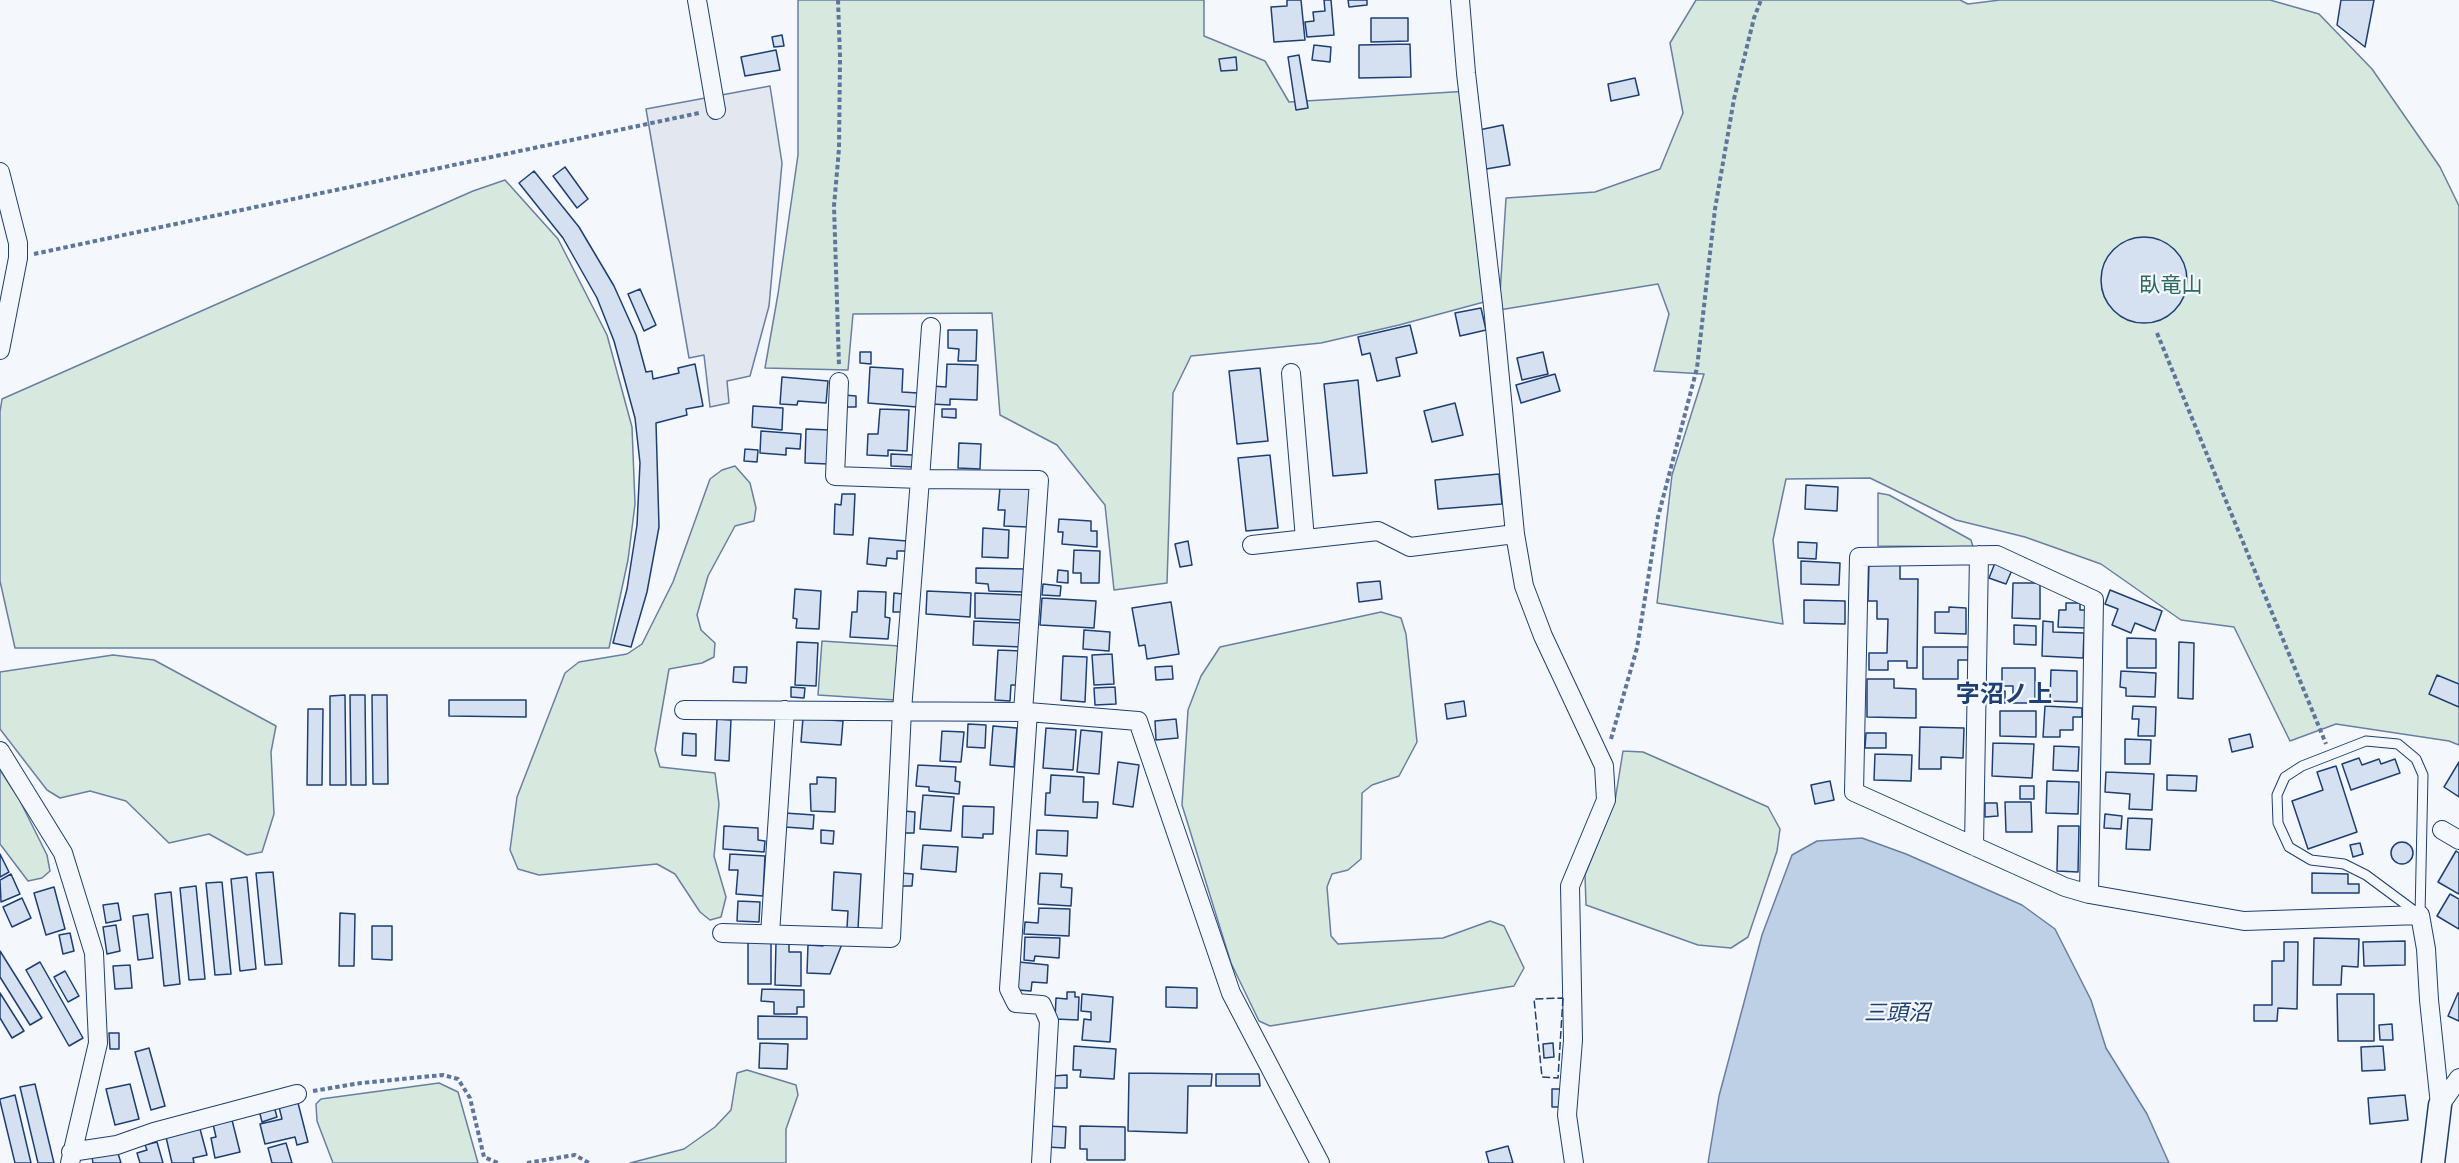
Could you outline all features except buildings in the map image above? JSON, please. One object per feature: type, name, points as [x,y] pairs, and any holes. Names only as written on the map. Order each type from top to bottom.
[{"type":"street","points":[[697,0],[716,110]]},
{"type":"street","points":[[1460,0],[1515,534],[1524,586],[1543,636],[1604,766],[1606,800],[1570,886],[1573,1040],[1568,1115],[1574,1163]]},
{"type":"street","points":[[0,172],[12,248],[0,350]]},
{"type":"street","points":[[722,933],[891,938],[902,710],[931,327]]},
{"type":"street","points":[[1292,373],[1305,539]]},
{"type":"street","points":[[839,382],[835,476],[1039,480],[1009,989],[1016,1003],[1042,1005],[1048,1021],[1041,1163]]},
{"type":"street","points":[[1252,545],[1378,531],[1410,547],[1515,534]]},
{"type":"street","points":[[1974,846],[1979,555]]},
{"type":"street","points":[[2089,894],[2094,600],[1997,555],[1859,557],[1854,792],[2065,887],[2089,894],[2244,921],[2420,915],[2426,949],[2428,1000],[2440,1106],[2433,1163]]},
{"type":"street","points":[[684,710],[1026,712],[1138,721],[1231,993],[1320,1163]]},
{"type":"street","points":[[770,934],[785,710]]},
{"type":"street","points":[[0,750],[63,852],[94,953],[98,1043],[70,1157],[297,1094]]},
{"type":"street","points":[[2442,830],[2459,840]]},
{"type":"street","points":[[2440,1106],[2459,1078]]},
{"type":"lane","points":[[2366,741],[2398,744],[2416,759],[2423,776],[2420,915],[2366,875],[2344,864],[2311,860],[2289,847],[2278,823],[2277,795],[2285,777],[2302,766],[2366,741]]},
{"type":"path","points":[[838,0],[840,68],[834,206],[839,382]]},
{"type":"path","points":[[1604,766],[1637,648],[1658,517],[1697,368],[1715,209],[1734,99],[1754,18],[1761,0]]},
{"type":"path","points":[[12,248],[716,110]]},
{"type":"path","points":[[2157,333],[2330,755]]},
{"type":"path","points":[[297,1094],[361,1083],[431,1076],[443,1075],[458,1079],[470,1098],[484,1157],[498,1163]]},
{"type":"path","points":[[527,1163],[575,1155],[589,1163]]},
{"type":"green space","points":[[798,0],[1204,0],[1204,36],[1265,61],[1289,102],[1469,91],[1484,302],[1321,343],[1191,356],[1173,393],[1167,583],[1114,590],[1105,505],[1057,445],[1000,415],[992,313],[853,314],[848,370],[765,368],[798,155]]},
{"type":"green space","name":"臥竜山","points":[[1696,0],[1960,0],[1968,4],[2000,0],[2270,0],[2319,14],[2372,69],[2440,167],[2459,206],[2459,745],[2449,741],[2336,724],[2290,741],[2234,627],[2181,620],[2101,564],[2025,537],[1956,520],[1870,478],[1786,479],[1773,540],[1783,624],[1657,603],[1672,475],[1704,374],[1654,371],[1669,314],[1658,284],[1499,310],[1506,198],[1595,192],[1660,169],[1683,113],[1670,43]]},
{"type":"green space","points":[[505,180],[558,239],[607,335],[632,427],[635,504],[628,560],[609,648],[15,648],[0,581],[0,412],[2,399],[473,191]]},
{"type":"green space","points":[[735,466],[750,483],[756,508],[754,521],[735,526],[708,576],[697,615],[701,630],[715,643],[714,657],[702,663],[669,669],[655,750],[660,767],[715,773],[719,804],[714,856],[726,897],[721,917],[710,920],[700,912],[675,874],[657,864],[539,875],[518,869],[510,850],[517,797],[565,673],[579,662],[627,654],[642,644],[673,582],[710,479],[722,470]]},
{"type":"green space","points":[[1878,493],[1889,495],[1971,540],[1973,547],[1878,546]]},
{"type":"green space","points":[[1381,612],[1401,618],[1406,634],[1417,742],[1399,776],[1372,785],[1362,793],[1361,859],[1348,870],[1332,874],[1327,887],[1331,936],[1338,944],[1443,938],[1490,921],[1504,926],[1524,968],[1514,986],[1270,1026],[1259,1021],[1231,963],[1182,805],[1188,710],[1201,676],[1220,647]]},
{"type":"green space","points":[[822,641],[899,646],[895,700],[818,695]]},
{"type":"green space","points":[[113,655],[154,660],[276,726],[271,752],[274,814],[262,852],[247,855],[209,834],[169,843],[126,801],[90,791],[60,798],[47,790],[0,729],[0,672]]},
{"type":"green space","points":[[1623,751],[1643,752],[1768,807],[1780,829],[1777,851],[1748,937],[1731,948],[1698,945],[1586,905],[1585,875],[1615,801]]},
{"type":"green space","points":[[0,770],[19,799],[47,855],[50,871],[42,878],[28,881],[0,844]]},
{"type":"green space","points":[[747,1070],[796,1085],[798,1095],[786,1129],[786,1163],[630,1163],[684,1149],[715,1127],[731,1110],[737,1073]]},
{"type":"green space","points":[[439,1083],[458,1092],[478,1163],[333,1163],[317,1121],[316,1104],[321,1099]]},
{"type":"shaded area","points":[[770,86],[782,163],[769,306],[750,376],[727,381],[729,403],[710,407],[704,355],[689,358],[646,109]]},
{"type":"water","name":"三頭沼","points":[[1862,838],[1906,854],[2022,905],[2055,929],[2091,1000],[2106,1048],[2147,1114],[2169,1163],[1708,1163],[1719,1096],[1762,935],[1792,855],[1817,841]]},
{"type":"fence","points":[[1563,998],[1558,1078],[1542,1077],[1534,999],[1563,998]]},
{"type":"district","name":"字沼ノ上","points":[[2004,694]]}]
